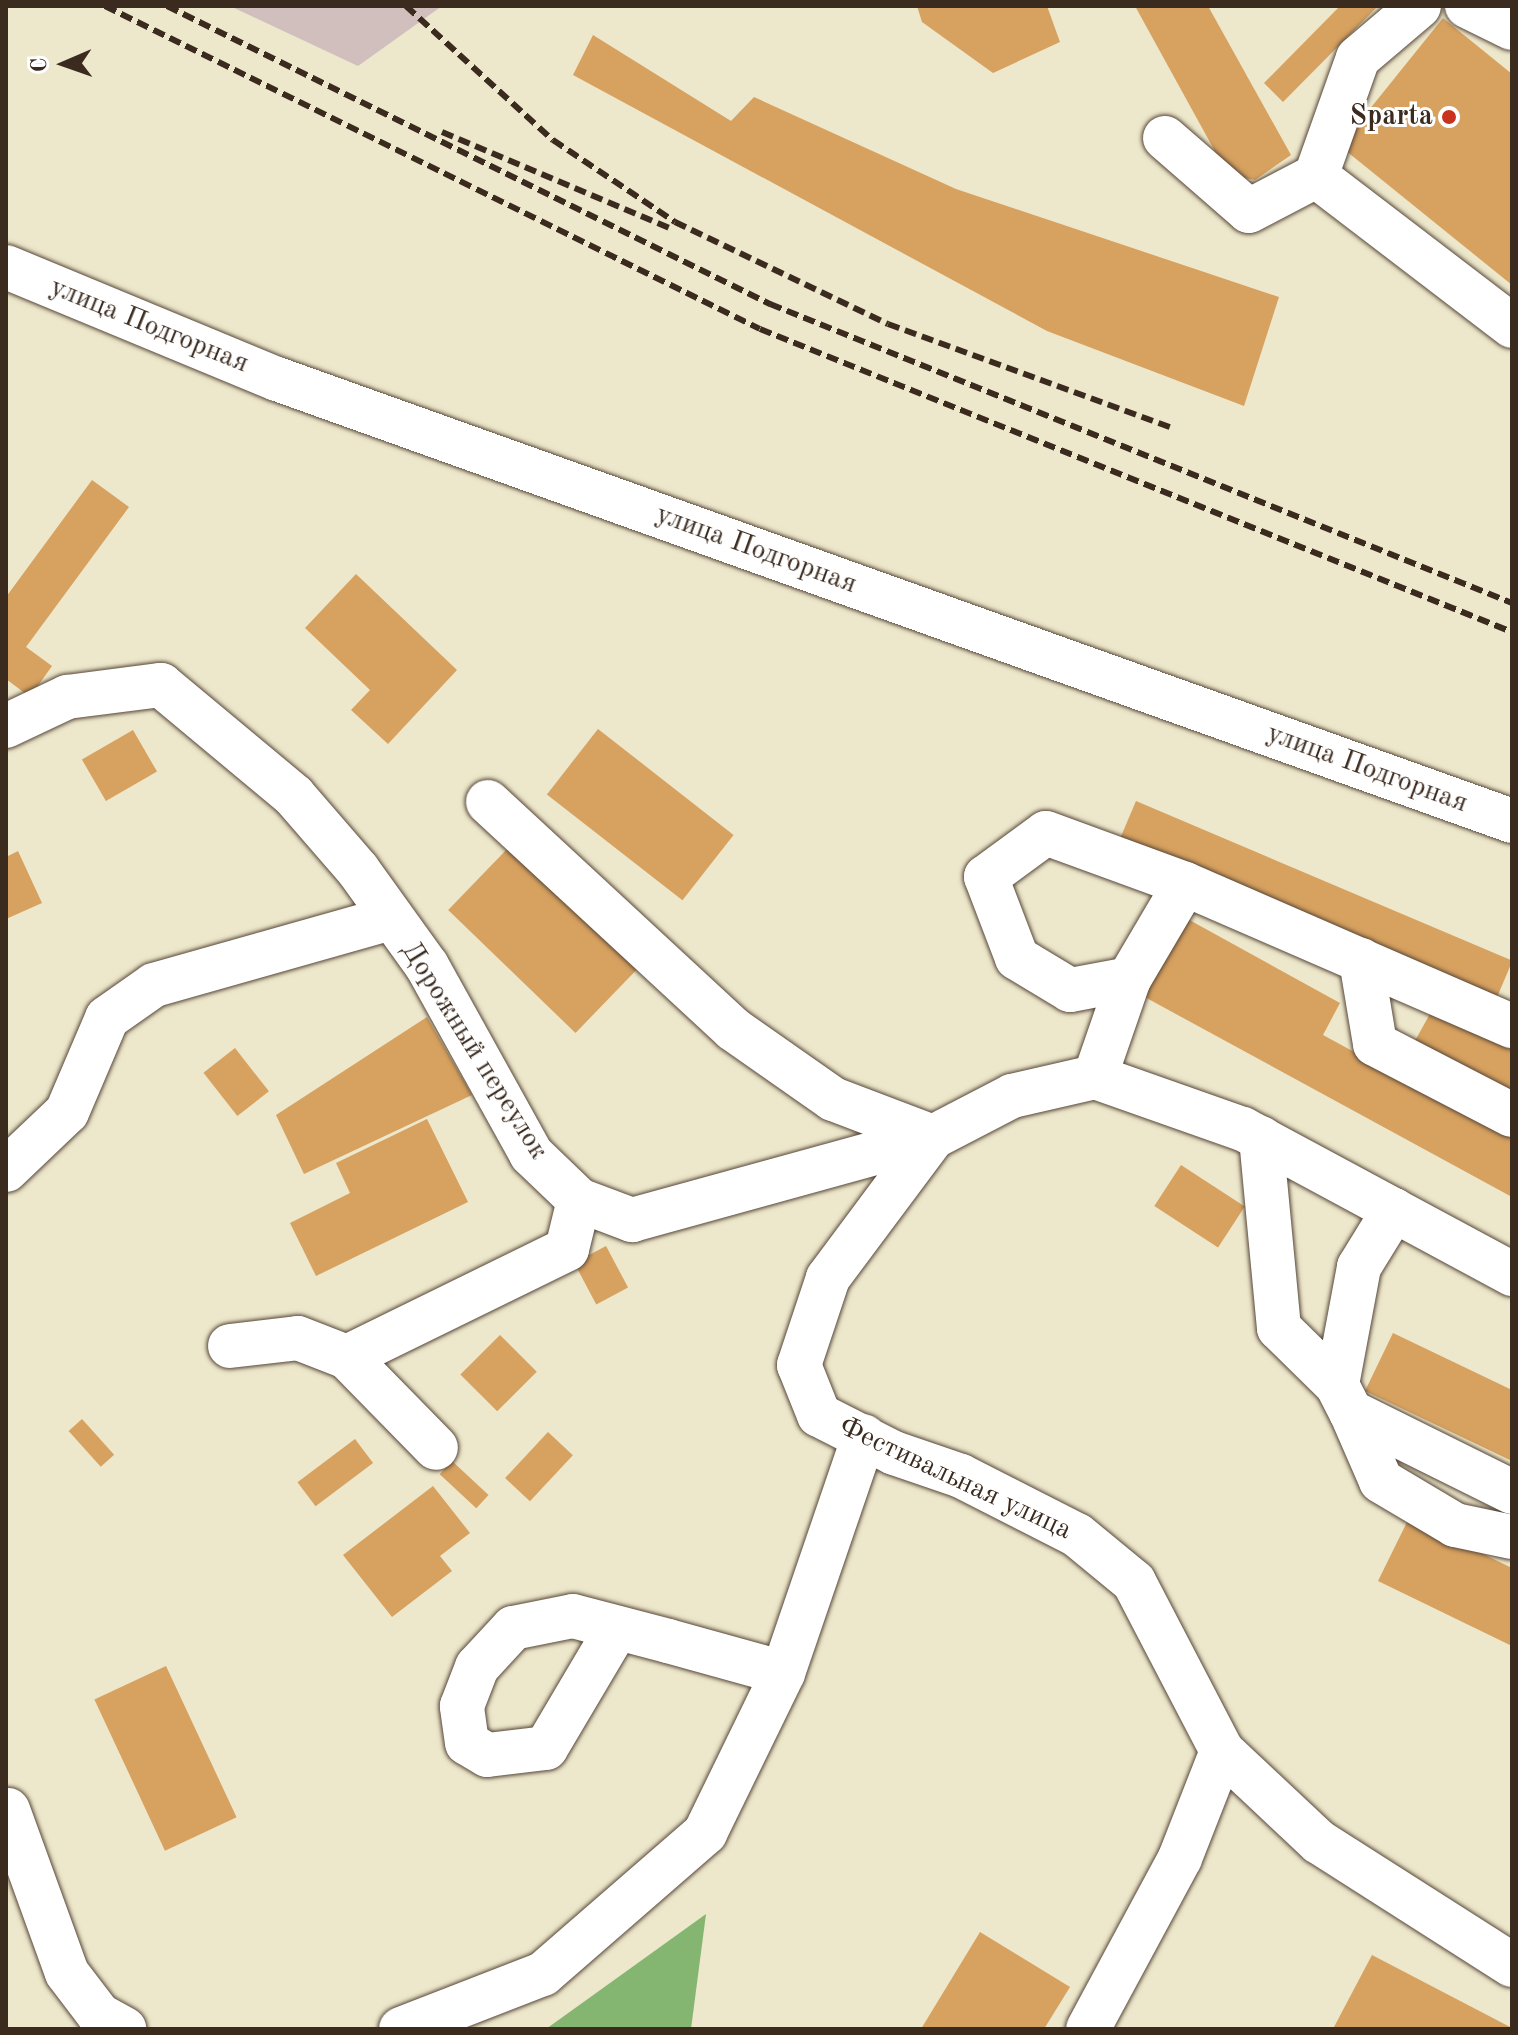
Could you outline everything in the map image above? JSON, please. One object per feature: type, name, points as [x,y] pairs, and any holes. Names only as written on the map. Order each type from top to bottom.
[{"type":"street","points":[[1165,138],[1249,211],[1316,176],[1358,58],[1419,6]]},
{"type":"street","points":[[1467,6],[1512,28]]},
{"type":"street","points":[[1316,176],[1512,326]]},
{"type":"street","name":"улица Подгорная","points":[[6,267],[277,379],[1512,821]]},
{"type":"street","name":"Дорожный переулок","points":[[6,726],[67,697],[161,685],[294,796],[358,870],[427,966],[531,1154],[579,1200],[632,1220],[933,1137]]},
{"type":"street","points":[[488,802],[733,1029],[833,1099],[933,1137],[1012,1096],[1095,1077],[1261,1138],[1512,1274]]},
{"type":"street","points":[[1129,979],[1070,990],[1017,958],[986,877],[1046,833],[1185,884],[1512,1026]]},
{"type":"street","points":[[1095,1077],[1129,979],[1185,884]]},
{"type":"street","points":[[6,1170],[67,1112],[107,1018],[154,985],[390,918]]},
{"type":"street","points":[[1361,960],[1375,1044],[1512,1115]]},
{"type":"street","name":"Фестивальная улица","points":[[933,1137],[828,1278],[799,1365],[819,1415],[894,1453],[961,1476],[1077,1535],[1134,1582],[1222,1751],[1319,1842],[1512,1965]]},
{"type":"street","points":[[1261,1138],[1279,1328],[1344,1398],[1512,1492]]},
{"type":"street","points":[[347,1357],[567,1249],[579,1200]]},
{"type":"street","points":[[1394,1210],[1356,1277],[1344,1398],[1381,1481],[1455,1525],[1512,1537]]},
{"type":"street","points":[[230,1346],[298,1338],[347,1357],[436,1448]]},
{"type":"street","points":[[401,2029],[543,1974],[705,1833],[783,1673],[864,1436]]},
{"type":"street","points":[[617,1628],[783,1673]]},
{"type":"street","points":[[1088,2029],[1180,1858],[1222,1751]]},
{"type":"street","points":[[8,1810],[67,1973],[99,2015],[124,2029]]},
{"type":"shaded area","points":[[230,6],[442,6],[358,66]]},
{"type":"green space","points":[[706,1914],[691,2029],[546,2029]]},
{"type":"building","points":[[917,6],[1047,6],[1060,42],[993,73],[922,22]]},
{"type":"building","points":[[1135,6],[1208,6],[1291,155],[1255,180],[1228,175]]},
{"type":"building","points":[[1340,6],[1378,6],[1283,102],[1264,83]]},
{"type":"building","points":[[1443,18],[1512,74],[1512,285],[1340,146]]},
{"type":"building","points":[[593,35],[731,121],[754,97],[956,189],[1279,297],[1244,406],[1047,331],[573,75]]},
{"type":"building","points":[[92,480],[129,507],[26,647],[52,666],[30,697],[6,679],[6,597]]},
{"type":"building","points":[[356,574],[457,670],[388,744],[351,710],[370,690],[305,628]]},
{"type":"building","points":[[598,729],[734,835],[682,900],[547,794]]},
{"type":"building","points":[[133,730],[157,772],[106,801],[82,760]]},
{"type":"building","points":[[1136,801],[1512,961],[1496,999],[1120,839]]},
{"type":"building","points":[[510,846],[637,969],[575,1033],[448,910]]},
{"type":"building","points":[[18,851],[42,903],[6,919],[6,857]]},
{"type":"building","points":[[1184,917],[1340,1003],[1323,1035],[1512,1138],[1512,1197],[1141,995]]},
{"type":"building","points":[[1435,1005],[1512,1041],[1512,1098],[1412,1046]]},
{"type":"building","points":[[427,1017],[472,1095],[304,1174],[276,1115]]},
{"type":"building","points":[[235,1048],[269,1091],[237,1116],[203,1073]]},
{"type":"building","points":[[427,1119],[468,1202],[316,1276],[290,1223],[350,1193],[336,1163]]},
{"type":"building","points":[[1181,1165],[1245,1206],[1218,1247],[1154,1206]]},
{"type":"building","points":[[606,1246],[628,1287],[596,1304],[574,1263]]},
{"type":"building","points":[[1393,1333],[1512,1390],[1512,1461],[1365,1391]]},
{"type":"building","points":[[500,1335],[537,1372],[497,1411],[460,1375]]},
{"type":"building","points":[[82,1419],[114,1455],[101,1467],[69,1431]]},
{"type":"building","points":[[548,1432],[573,1455],[530,1501],[505,1478]]},
{"type":"building","points":[[355,1439],[373,1463],[316,1506],[297,1482]]},
{"type":"building","points":[[452,1461],[489,1495],[476,1508],[440,1474]]},
{"type":"building","points":[[433,1486],[470,1533],[440,1556],[452,1571],[392,1617],[343,1555]]},
{"type":"building","points":[[1409,1518],[1512,1568],[1512,1646],[1378,1581]]},
{"type":"building","points":[[166,1666],[237,1817],[165,1851],[94,1699]]},
{"type":"building","points":[[980,1932],[1070,1987],[1044,2029],[921,2029]]},
{"type":"building","points":[[1372,1955],[1512,2028],[1512,2029],[1334,2027]]},
{"type":"railway","points":[[105,6],[760,329],[1512,632]]},
{"type":"railway","points":[[167,6],[770,304],[1512,603]]},
{"type":"railway","points":[[406,6],[553,140],[675,222],[888,324],[1172,428]]},
{"type":"railway","points":[[442,132],[674,230]]},
{"type":"place","name":"Sparta","points":[[1449,117]]}]
